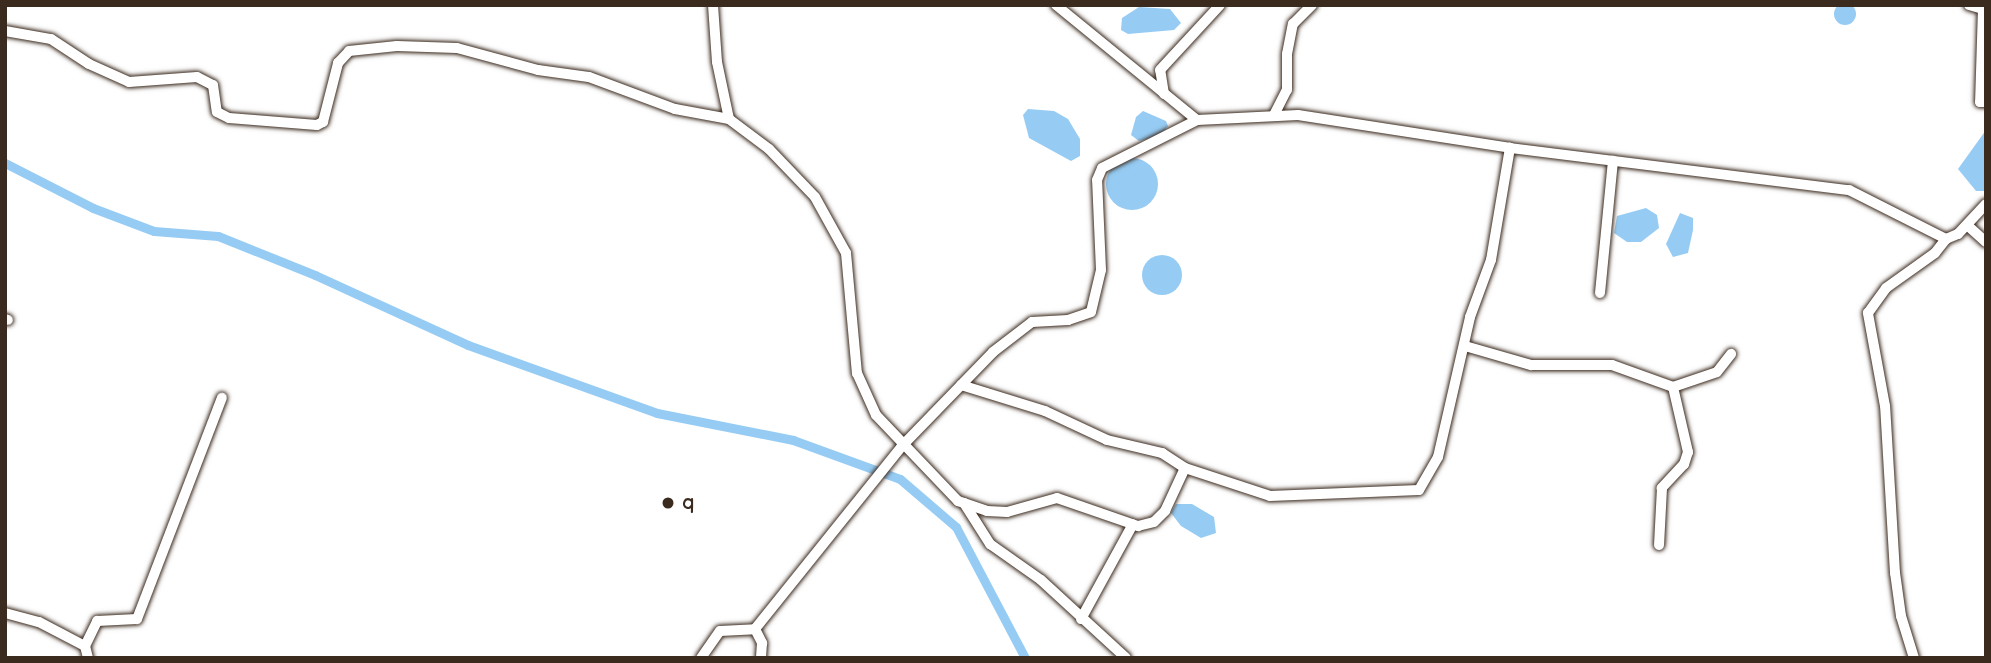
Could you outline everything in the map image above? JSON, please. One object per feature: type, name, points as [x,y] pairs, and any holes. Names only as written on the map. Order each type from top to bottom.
[{"type":"street","points":[[713,5],[717,62],[729,119]]},
{"type":"street","points":[[1056,5],[1197,120]]},
{"type":"street","points":[[1164,95],[1160,70],[1220,5]]},
{"type":"street","points":[[1274,115],[1287,90],[1286,54],[1293,24],[1312,5]]},
{"type":"street","points":[[1969,5],[1984,9],[1980,102],[1986,102]]},
{"type":"street","points":[[5,31],[51,39],[89,64],[129,82],[197,77],[213,85],[217,112],[229,118],[317,125],[323,122],[338,62],[349,51],[397,46],[457,48],[538,70],[589,77],[675,109],[729,119],[769,149],[815,197],[846,253],[857,373],[876,415],[902,446],[964,503],[990,544],[1041,580],[1126,658]]},
{"type":"street","points":[[701,658],[720,631],[755,629],[902,446],[961,385],[1024,326],[1079,318],[1091,312],[1101,270],[1097,180],[1102,168],[1197,120],[1274,115],[1510,148],[1849,190],[1946,239]]},
{"type":"street","points":[[961,385],[1045,411],[1107,440],[1161,453],[1185,468],[1270,496],[1419,490],[1438,457],[1465,346],[1491,260],[1510,148]]},
{"type":"street","points":[[1600,293],[1612,161]]},
{"type":"street","points":[[1914,658],[1901,616],[1895,573],[1885,406],[1868,313],[1886,288],[1935,253],[1946,239],[1967,225],[1986,205]]},
{"type":"street","points":[[1967,225],[1986,242]]},
{"type":"street","points":[[1465,346],[1531,365],[1612,365],[1673,387],[1717,372],[1731,354]]},
{"type":"street","points":[[1659,545],[1662,488],[1684,464],[1688,452],[1673,387]]},
{"type":"street","points":[[88,658],[85,646],[97,621],[136,619],[222,398]]},
{"type":"street","points":[[964,503],[986,511],[1007,512],[1057,498],[1133,524],[1154,522],[1165,511],[1185,468]]},
{"type":"street","points":[[1081,619],[1133,524]]},
{"type":"street","points":[[5,613],[40,622],[85,646]]},
{"type":"street","points":[[755,629],[762,643],[761,658]]},
{"type":"water","points":[[1845,3],[1853,6],[1856,14],[1853,22],[1845,25],[1837,22],[1834,14],[1837,6]]},
{"type":"water","points":[[1139,7],[1170,9],[1181,23],[1174,30],[1128,34],[1121,30],[1122,18]]},
{"type":"water","points":[[1028,109],[1054,111],[1068,119],[1080,139],[1080,156],[1071,161],[1029,138],[1023,115]]},
{"type":"water","points":[[1143,111],[1166,121],[1168,126],[1160,136],[1139,141],[1131,135],[1136,117]]},
{"type":"water","points":[[1986,130],[1986,191],[1976,191],[1958,169]]},
{"type":"water","points":[[1132,158],[1142,160],[1150,166],[1156,174],[1156,194],[1150,202],[1142,208],[1132,210],[1122,208],[1114,202],[1108,194],[1106,184],[1108,174],[1114,166],[1122,160]]},
{"type":"water","points":[[1646,208],[1657,215],[1659,228],[1641,242],[1627,242],[1614,233],[1617,216]]},
{"type":"water","points":[[1680,213],[1693,218],[1693,230],[1688,253],[1673,257],[1666,244]]},
{"type":"water","points":[[1162,255],[1170,256],[1176,261],[1181,267],[1181,283],[1176,289],[1170,294],[1162,295],[1154,294],[1148,289],[1143,283],[1142,275],[1143,267],[1148,261],[1154,256]]},
{"type":"water","points":[[1176,504],[1192,504],[1214,517],[1216,533],[1201,538],[1181,526],[1171,513]]},
{"type":"waterway","points":[[5,163],[93,208],[154,231],[218,236],[315,275],[468,345],[657,413],[793,440],[900,479],[956,527],[1025,658]]},
{"type":"place","name":"q","points":[[668,503]]}]
